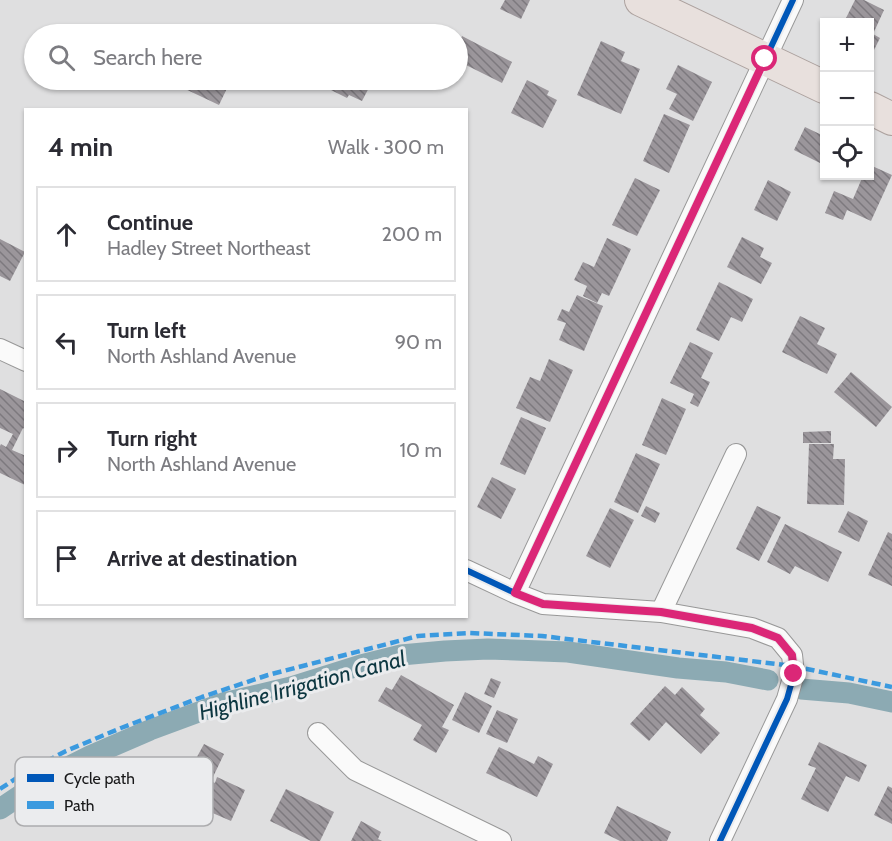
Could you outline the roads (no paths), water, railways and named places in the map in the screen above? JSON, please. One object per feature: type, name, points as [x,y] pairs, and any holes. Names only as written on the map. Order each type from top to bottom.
[{"type":"highway","points":[[641,0],[820,85]]},
{"type":"highway","points":[[874,110],[892,119]]},
{"type":"street","points":[[515,593],[793,0]]},
{"type":"street","points":[[0,349],[24,360]]},
{"type":"street","points":[[661,612],[736,454]]},
{"type":"street","points":[[468,571],[543,604],[661,612],[752,628],[778,638],[792,655],[794,674],[787,699],[720,841]]},
{"type":"street","points":[[318,734],[355,770],[501,841]]},
{"type":"waterway","name":"Highline Irrigation Canal","points":[[88,757],[150,730],[223,703],[291,687],[401,655],[488,649],[568,652],[678,668],[726,672],[768,680]]},
{"type":"waterway","name":"Highline Irrigation Canal","points":[[801,689],[849,693],[892,702]]},
{"type":"waterway","name":"Highline Irrigation Canal","points":[[0,809],[15,799]]}]
